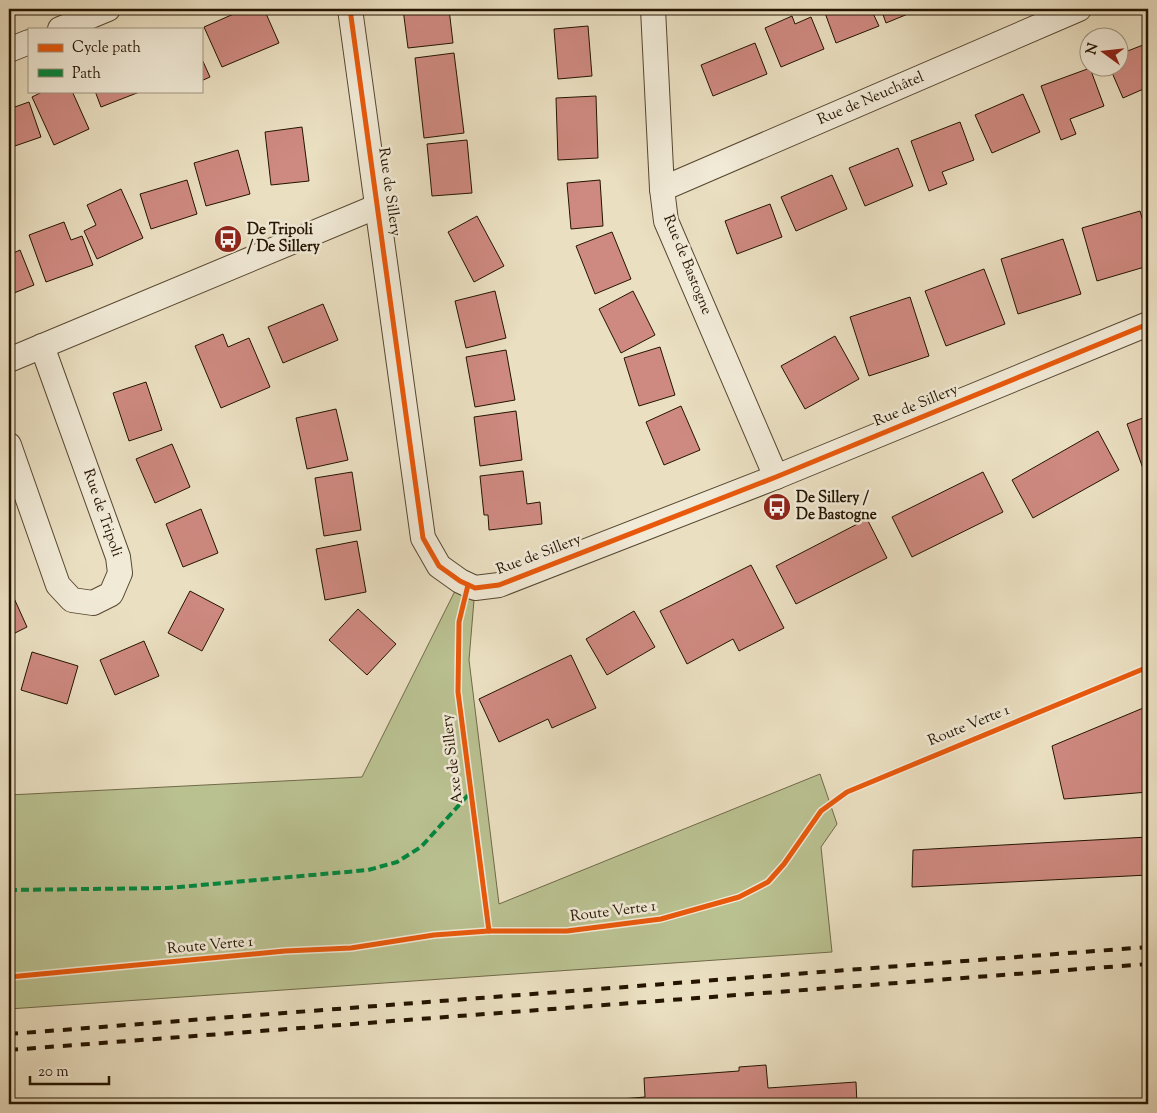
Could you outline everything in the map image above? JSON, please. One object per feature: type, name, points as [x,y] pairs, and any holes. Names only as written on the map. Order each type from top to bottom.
[{"type":"street","points":[[62,28],[108,9]]},
{"type":"street","name":"Rue de Sillery","points":[[350,9],[423,538],[439,566],[460,581],[475,588],[499,585],[776,477],[1148,324]]},
{"type":"street","name":"Rue de Bastogne","points":[[653,9],[662,189],[666,221],[776,477]]},
{"type":"street","name":"Rue de Neuchâtel","points":[[662,189],[1079,9]]},
{"type":"street","points":[[9,50],[28,42]]},
{"type":"street","points":[[9,360],[378,206]]},
{"type":"street","name":"Rue de Tripoli","points":[[9,445],[58,585],[72,600],[93,603],[111,594],[120,573],[118,557],[42,346]]},
{"type":"green space","points":[[460,581],[475,588],[469,660],[499,904],[820,774],[837,824],[821,847],[832,952],[9,1009],[9,795],[362,777]]},
{"type":"building","points":[[245,9],[264,9],[279,43],[222,67],[204,27]]},
{"type":"building","points":[[403,9],[449,9],[453,43],[408,48]]},
{"type":"building","points":[[836,9],[871,9],[879,26],[836,43],[825,13]]},
{"type":"building","points":[[881,9],[920,9],[886,23]]},
{"type":"building","points":[[792,16],[795,24],[811,17],[824,49],[781,67],[765,28]]},
{"type":"building","points":[[588,26],[592,76],[558,79],[554,29]]},
{"type":"building","points":[[755,43],[767,74],[713,96],[701,65]]},
{"type":"building","points":[[1148,43],[1148,87],[1123,98],[1114,78],[1130,78],[1130,50]]},
{"type":"building","points":[[454,53],[464,133],[424,138],[415,58]]},
{"type":"building","points":[[202,59],[210,77],[202,81]]},
{"type":"building","points":[[1080,72],[1080,78],[1094,78],[1104,106],[1070,119],[1076,134],[1061,140],[1041,86]]},
{"type":"building","points":[[42,92],[72,92],[89,129],[54,145],[32,97]]},
{"type":"building","points":[[95,92],[139,92],[101,107]]},
{"type":"building","points":[[1023,94],[1040,132],[992,153],[975,115]]},
{"type":"building","points":[[596,96],[598,158],[558,160],[556,98]]},
{"type":"building","points":[[29,102],[41,137],[9,148],[9,109]]},
{"type":"building","points":[[960,122],[974,160],[942,172],[947,184],[929,191],[911,141]]},
{"type":"building","points":[[302,127],[309,181],[271,185],[265,132]]},
{"type":"building","points":[[467,140],[472,193],[432,196],[427,144]]},
{"type":"building","points":[[898,148],[913,186],[865,206],[849,168]]},
{"type":"building","points":[[238,150],[250,194],[206,206],[194,163]]},
{"type":"building","points":[[832,175],[847,209],[796,231],[781,197]]},
{"type":"building","points":[[187,180],[197,214],[151,229],[140,194]]},
{"type":"building","points":[[600,180],[603,226],[571,229],[567,183]]},
{"type":"building","points":[[121,189],[143,238],[97,259],[84,231],[96,225],[87,205]]},
{"type":"building","points":[[770,204],[782,237],[737,254],[725,221]]},
{"type":"building","points":[[1140,211],[1148,238],[1148,266],[1097,281],[1082,228]]},
{"type":"building","points":[[477,216],[504,266],[474,282],[448,232]]},
{"type":"building","points":[[64,222],[71,240],[82,236],[93,265],[46,282],[29,235]]},
{"type":"building","points":[[612,232],[631,279],[595,294],[576,246]]},
{"type":"building","points":[[1063,239],[1081,294],[1018,314],[1001,259]]},
{"type":"building","points":[[20,250],[34,285],[9,295],[9,255]]},
{"type":"building","points":[[984,269],[1005,324],[946,346],[925,291]]},
{"type":"building","points":[[495,291],[506,338],[466,348],[455,301]]},
{"type":"building","points":[[633,291],[655,335],[621,353],[599,309]]},
{"type":"building","points":[[910,297],[929,356],[869,376],[850,317]]},
{"type":"building","points":[[323,304],[338,340],[283,363],[268,327]]},
{"type":"building","points":[[223,334],[228,347],[249,338],[270,387],[221,408],[195,346]]},
{"type":"building","points":[[835,336],[859,379],[805,409],[781,366]]},
{"type":"building","points":[[660,347],[675,395],[639,406],[624,358]]},
{"type":"building","points":[[506,350],[515,400],[475,407],[466,357]]},
{"type":"building","points":[[146,382],[162,430],[129,441],[113,393]]},
{"type":"building","points":[[681,406],[700,450],[664,465],[646,422]]},
{"type":"building","points":[[336,409],[348,460],[307,469],[296,418]]},
{"type":"building","points":[[516,411],[522,460],[480,466],[474,417]]},
{"type":"building","points":[[1148,416],[1148,473],[1145,474],[1127,424]]},
{"type":"building","points":[[1098,431],[1119,470],[1033,518],[1012,480]]},
{"type":"building","points":[[172,444],[190,487],[155,503],[136,459]]},
{"type":"building","points":[[523,471],[527,504],[540,502],[542,524],[489,530],[488,515],[484,515],[480,476]]},
{"type":"building","points":[[352,472],[361,530],[324,536],[315,478]]},
{"type":"building","points":[[983,472],[1003,512],[912,557],[892,517]]},
{"type":"building","points":[[201,509],[218,553],[183,567],[166,524]]},
{"type":"building","points":[[867,519],[887,558],[796,604],[776,566]]},
{"type":"building","points":[[357,541],[366,592],[325,600],[316,549]]},
{"type":"building","points":[[751,565],[784,628],[739,651],[733,639],[687,664],[660,611]]},
{"type":"building","points":[[9,587],[27,627],[9,636]]},
{"type":"building","points":[[190,591],[224,609],[202,651],[168,633]]},
{"type":"building","points":[[358,609],[396,644],[367,675],[329,640]]},
{"type":"building","points":[[634,611],[655,647],[607,675],[586,639]]},
{"type":"building","points":[[144,641],[159,676],[115,695],[100,660]]},
{"type":"building","points":[[32,652],[78,666],[67,704],[21,690]]},
{"type":"building","points":[[571,655],[596,708],[552,728],[548,719],[499,742],[479,699]]},
{"type":"building","points":[[1148,706],[1148,792],[1064,799],[1052,746]]},
{"type":"building","points":[[1148,837],[1148,875],[912,887],[913,850]]},
{"type":"building","points":[[766,1065],[768,1088],[856,1082],[857,1104],[598,1104],[598,1101],[645,1097],[644,1078],[739,1071],[739,1067]]},
{"type":"railway","points":[[9,1034],[1148,947]]},
{"type":"railway","points":[[9,1050],[1148,964]]},
{"type":"marked path","points":[[9,890],[168,888],[368,870],[397,862],[421,847],[469,794]]},
{"type":"cycle path","points":[[350,9],[423,538],[439,566],[460,581],[475,588],[499,585],[776,477],[1148,324]]},
{"type":"cycle path","name":"Axe de Sillery","points":[[468,585],[459,622],[458,692],[489,931]]},
{"type":"cycle path","name":"Route Verte 1","points":[[9,977],[285,951],[351,948],[434,935],[489,931],[567,931],[661,919],[739,897],[768,882],[784,864],[821,811],[847,792],[1148,667]]},
{"type":"place","name":"De Tripoli / De Sillery","points":[[228,239]]},
{"type":"place","name":"De Sillery / De Bastogne","points":[[777,507]]}]
